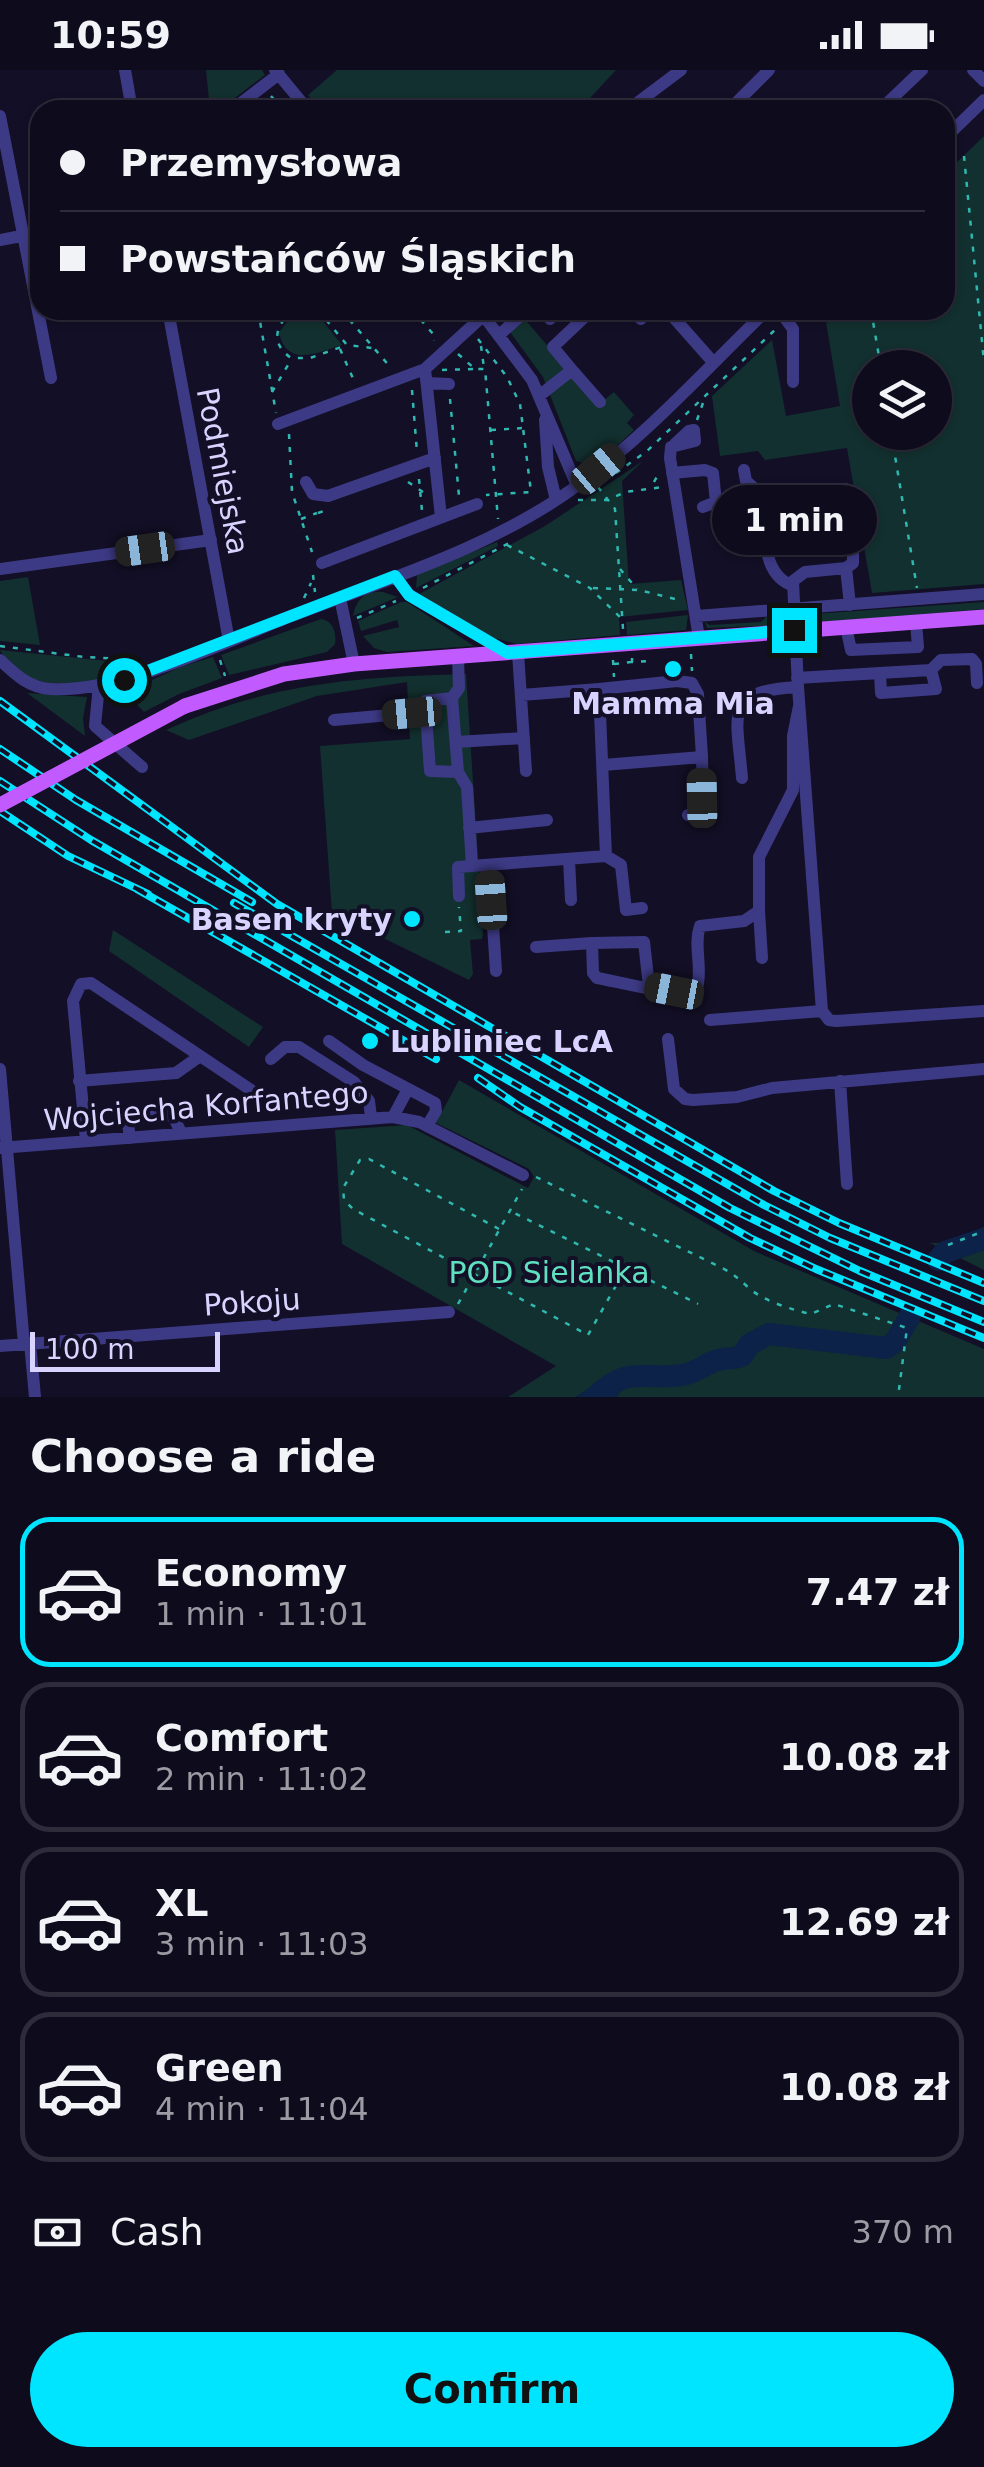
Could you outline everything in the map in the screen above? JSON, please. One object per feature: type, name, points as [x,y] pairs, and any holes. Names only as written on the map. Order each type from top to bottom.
[{"type":"main road","points":[[0,805],[185,706],[284,674],[354,664],[695,645],[794,630],[984,618]]},
{"type":"street","points":[[125,70],[130,100]]},
{"type":"street","points":[[641,100],[681,70]]},
{"type":"street","points":[[739,100],[770,70]]},
{"type":"street","points":[[890,100],[922,70]]},
{"type":"street","points":[[974,70],[984,81]]},
{"type":"street","points":[[245,100],[277,72],[300,100]]},
{"type":"street","points":[[645,97],[648,100]]},
{"type":"street","points":[[955,128],[984,100]]},
{"type":"street","points":[[0,116],[30,274]]},
{"type":"street","points":[[0,240],[22,236]]},
{"type":"street","points":[[40,320],[52,378]]},
{"type":"street","name":"Podmiejska","points":[[170,320],[229,641]]},
{"type":"street","points":[[441,517],[426,376],[475,320]]},
{"type":"street","points":[[485,320],[493,336],[532,380],[577,486]]},
{"type":"street","points":[[493,336],[515,320]]},
{"type":"street","points":[[581,320],[553,347],[600,402]]},
{"type":"street","points":[[675,320],[713,362]]},
{"type":"street","points":[[0,660],[39,688],[99,686],[229,641],[496,535],[577,486],[625,447],[757,320]]},
{"type":"street","points":[[786,320],[792,328],[792,382]]},
{"type":"street","points":[[541,402],[572,370]]},
{"type":"street","points":[[278,424],[426,376],[449,377]]},
{"type":"street","points":[[541,402],[556,500]]},
{"type":"street","points":[[691,430],[694,442],[676,444],[670,452],[695,611],[695,645]]},
{"type":"street","points":[[310,488],[328,496],[435,458]]},
{"type":"street","points":[[673,480],[705,470],[714,473],[716,502],[703,507]]},
{"type":"street","points":[[744,470],[746,482],[764,497],[845,489],[852,506],[853,563],[846,568],[800,573],[791,586],[822,1011],[836,1022],[984,1010]]},
{"type":"street","points":[[764,497],[769,565],[791,586]]},
{"type":"street","points":[[317,562],[477,504]]},
{"type":"street","points":[[0,568],[211,540]]},
{"type":"street","points":[[846,568],[850,605]]},
{"type":"street","points":[[395,576],[409,595],[513,653],[521,695],[526,771]]},
{"type":"street","points":[[695,611],[793,610],[984,594]]},
{"type":"street","points":[[340,598],[354,664]]},
{"type":"street","points":[[880,673],[881,693],[936,689],[925,670],[916,622]]},
{"type":"street","points":[[846,627],[850,650],[918,646]]},
{"type":"street","points":[[458,657],[458,688],[452,698],[458,772],[466,784],[472,866]]},
{"type":"street","points":[[742,778],[737,718],[741,705],[760,691],[798,682],[925,670],[938,661],[972,659],[978,683]]},
{"type":"street","points":[[521,695],[692,683],[698,694],[702,804],[698,812],[688,816]]},
{"type":"street","points":[[99,686],[95,726],[142,767]]},
{"type":"street","points":[[599,689],[606,856]]},
{"type":"street","points":[[452,698],[426,701],[424,712],[430,771],[458,772]]},
{"type":"street","points":[[762,958],[759,858],[794,790],[793,736],[799,706]]},
{"type":"street","points":[[334,720],[424,712]]},
{"type":"street","points":[[456,742],[524,738]]},
{"type":"street","points":[[603,766],[702,757]]},
{"type":"street","points":[[470,828],[547,820]]},
{"type":"street","points":[[459,896],[458,867],[606,856],[621,866],[619,910],[642,908]]},
{"type":"street","points":[[568,859],[571,900]]},
{"type":"street","points":[[489,865],[496,972]]},
{"type":"street","points":[[592,943],[593,973],[597,978],[680,992],[695,990],[700,979],[700,926],[744,921],[758,911]]},
{"type":"street","points":[[536,946],[644,942],[649,986]]},
{"type":"street","points":[[86,1141],[73,1001],[77,988],[86,982],[251,1090]]},
{"type":"street","points":[[710,1020],[822,1011]]},
{"type":"street","points":[[668,1039],[672,1082],[684,1099],[737,1097],[772,1088],[984,1069]]},
{"type":"street","points":[[329,1041],[437,1107],[427,1126]]},
{"type":"street","points":[[271,1058],[286,1047],[299,1047],[354,1082],[370,1101]]},
{"type":"street","points":[[79,1081],[176,1073],[200,1056]]},
{"type":"street","points":[[0,1068],[3,1148],[34,1397]]},
{"type":"street","points":[[370,1117],[370,1101],[383,1076]]},
{"type":"street","points":[[840,1081],[847,1184]]},
{"type":"street","points":[[393,1117],[408,1089]]},
{"type":"street","name":"Wojciecha Korfantego","points":[[3,1148],[393,1117],[427,1126],[523,1175]]},
{"type":"street","name":"Pokoju","points":[[0,1346],[453,1308]]},
{"type":"path","points":[[263,86],[275,100]]},
{"type":"path","points":[[964,156],[984,362]]},
{"type":"path","points":[[260,320],[278,424],[290,434],[292,492],[317,562],[304,604]]},
{"type":"path","points":[[282,320],[276,332],[280,348],[291,358],[310,358],[347,345],[374,348]]},
{"type":"path","points":[[326,320],[347,345]]},
{"type":"path","points":[[350,320],[395,373]]},
{"type":"path","points":[[420,320],[434,336],[434,350]]},
{"type":"path","points":[[461,320],[464,324]]},
{"type":"path","points":[[874,320],[878,350]]},
{"type":"path","points":[[475,369],[457,353],[477,338],[493,336]]},
{"type":"path","points":[[477,338],[514,389],[525,428],[531,492]]},
{"type":"path","points":[[481,343],[498,523],[484,517]]},
{"type":"path","points":[[340,348],[358,390]]},
{"type":"path","points":[[272,393],[291,358]]},
{"type":"path","points":[[446,361],[436,370],[449,377],[484,369],[494,360]]},
{"type":"path","points":[[449,377],[461,502]]},
{"type":"path","points":[[411,383],[422,517]]},
{"type":"path","points":[[691,430],[702,414],[704,397]]},
{"type":"path","points":[[489,430],[525,428]]},
{"type":"path","points":[[895,450],[918,599]]},
{"type":"path","points":[[395,472],[434,501]]},
{"type":"path","points":[[446,476],[457,474]]},
{"type":"path","points":[[576,501],[608,500],[673,480]]},
{"type":"path","points":[[598,486],[615,508],[624,635]]},
{"type":"path","points":[[300,520],[318,513],[310,488]]},
{"type":"path","points":[[506,545],[590,588],[622,619]]},
{"type":"path","points":[[619,568],[639,590]]},
{"type":"path","points":[[312,582],[316,599]]},
{"type":"path","points":[[590,588],[668,595],[695,611]]},
{"type":"path","points":[[356,618],[402,598]]},
{"type":"path","points":[[692,683],[695,645]]},
{"type":"path","points":[[0,646],[138,660],[152,669]]},
{"type":"path","points":[[218,654],[226,676]]},
{"type":"path","points":[[614,686],[613,661],[651,661]]},
{"type":"path","points":[[446,932],[461,931],[459,896]]},
{"type":"path","points":[[499,1229],[369,1159],[360,1160],[344,1188],[344,1200],[353,1209],[581,1334],[588,1335],[626,1268]]},
{"type":"path","points":[[453,1308],[524,1186],[523,1175],[536,1176],[736,1275],[754,1292],[783,1305],[811,1314],[834,1304],[908,1328],[898,1397]]},
{"type":"path","points":[[510,1210],[698,1304]]},
{"type":"path","points":[[948,1245],[984,1232]]},
{"type":"green space","points":[[206,70],[262,70],[265,75],[232,100],[209,100]]},
{"type":"green space","points":[[337,70],[616,70],[588,100],[312,100],[308,95]]},
{"type":"green space","points":[[984,136],[984,584],[872,593],[847,448],[765,460],[758,451],[720,456],[712,396],[772,340],[786,416],[840,406],[826,320],[955,320],[955,164]]},
{"type":"green space","points":[[289,320],[322,320],[342,345],[295,354],[288,350],[279,332]]},
{"type":"green space","points":[[501,320],[526,320],[598,405],[614,392],[634,415],[627,423],[634,430],[602,460],[590,465],[576,461],[543,377]]},
{"type":"green space","points":[[643,461],[622,481],[629,584],[681,580],[688,610],[619,617],[620,635],[517,644],[491,637],[419,594],[545,526]]},
{"type":"green space","points":[[497,542],[498,546],[416,588],[417,575]]},
{"type":"green space","points":[[28,577],[40,645],[0,641],[0,581]]},
{"type":"green space","points":[[383,592],[398,597],[353,616],[363,597]]},
{"type":"green space","points":[[407,602],[474,646],[387,652],[374,648],[363,636],[399,627],[397,620],[361,631],[358,621]]},
{"type":"green space","points":[[984,602],[984,609],[800,624],[799,615]]},
{"type":"green space","points":[[781,614],[788,619],[785,625],[707,628],[705,622],[761,622],[768,615]]},
{"type":"green space","points":[[688,615],[686,630],[627,635],[626,622]]},
{"type":"green space","points":[[321,619],[329,622],[335,632],[335,644],[327,652],[229,675],[221,655]]},
{"type":"green space","points":[[0,650],[142,667],[85,682],[45,682],[12,666]]},
{"type":"green space","points":[[213,657],[222,678],[144,712],[125,692],[183,666]]},
{"type":"green space","points":[[466,674],[483,935],[482,939],[470,940],[473,974],[469,980],[332,913],[320,746],[410,739],[407,682],[317,696],[189,740],[166,730],[276,692],[387,677]]},
{"type":"green space","points":[[27,693],[87,697],[85,736]]},
{"type":"green space","points":[[113,930],[263,1027],[249,1047],[109,951]]},
{"type":"green space","name":"POD Sielanka","points":[[459,1080],[754,1251],[984,1349],[984,1397],[617,1397],[627,1375],[606,1377],[576,1397],[508,1397],[556,1366],[342,1244],[335,1130],[407,1125],[528,1188],[534,1177],[529,1169],[436,1123]]},
{"type":"green space","points":[[984,1227],[984,1270],[930,1243],[946,1243]]},
{"type":"water","points":[[629,1375],[617,1397],[576,1397],[606,1377]]},
{"type":"waterway","points":[[938,1260],[945,1252],[984,1239]]},
{"type":"waterway","points":[[595,1397],[628,1377],[682,1375],[713,1361],[742,1356],[750,1344],[769,1334],[886,1348],[895,1342],[910,1316]]},
{"type":"railway","points":[[0,701],[277,904],[774,1191],[839,1223],[984,1283]]},
{"type":"railway","points":[[0,749],[76,800],[252,902]]},
{"type":"railway","points":[[0,781],[91,840],[730,1208],[860,1271],[984,1322]]},
{"type":"railway","points":[[0,811],[68,856],[148,894]]},
{"type":"railway","points":[[137,889],[436,1059]]},
{"type":"railway","points":[[234,903],[764,1205],[830,1238],[984,1301]]},
{"type":"railway","points":[[478,1078],[520,1107],[750,1238],[984,1338]]},
{"type":"place","name":"Mamma Mia","points":[[673,669]]},
{"type":"place","name":"Basen kryty","points":[[412,919]]},
{"type":"place","name":"Lubliniec LcA","points":[[370,1041]]},
{"type":"route","points":[[124,680],[395,576],[409,595],[508,653],[794,630]]}]
